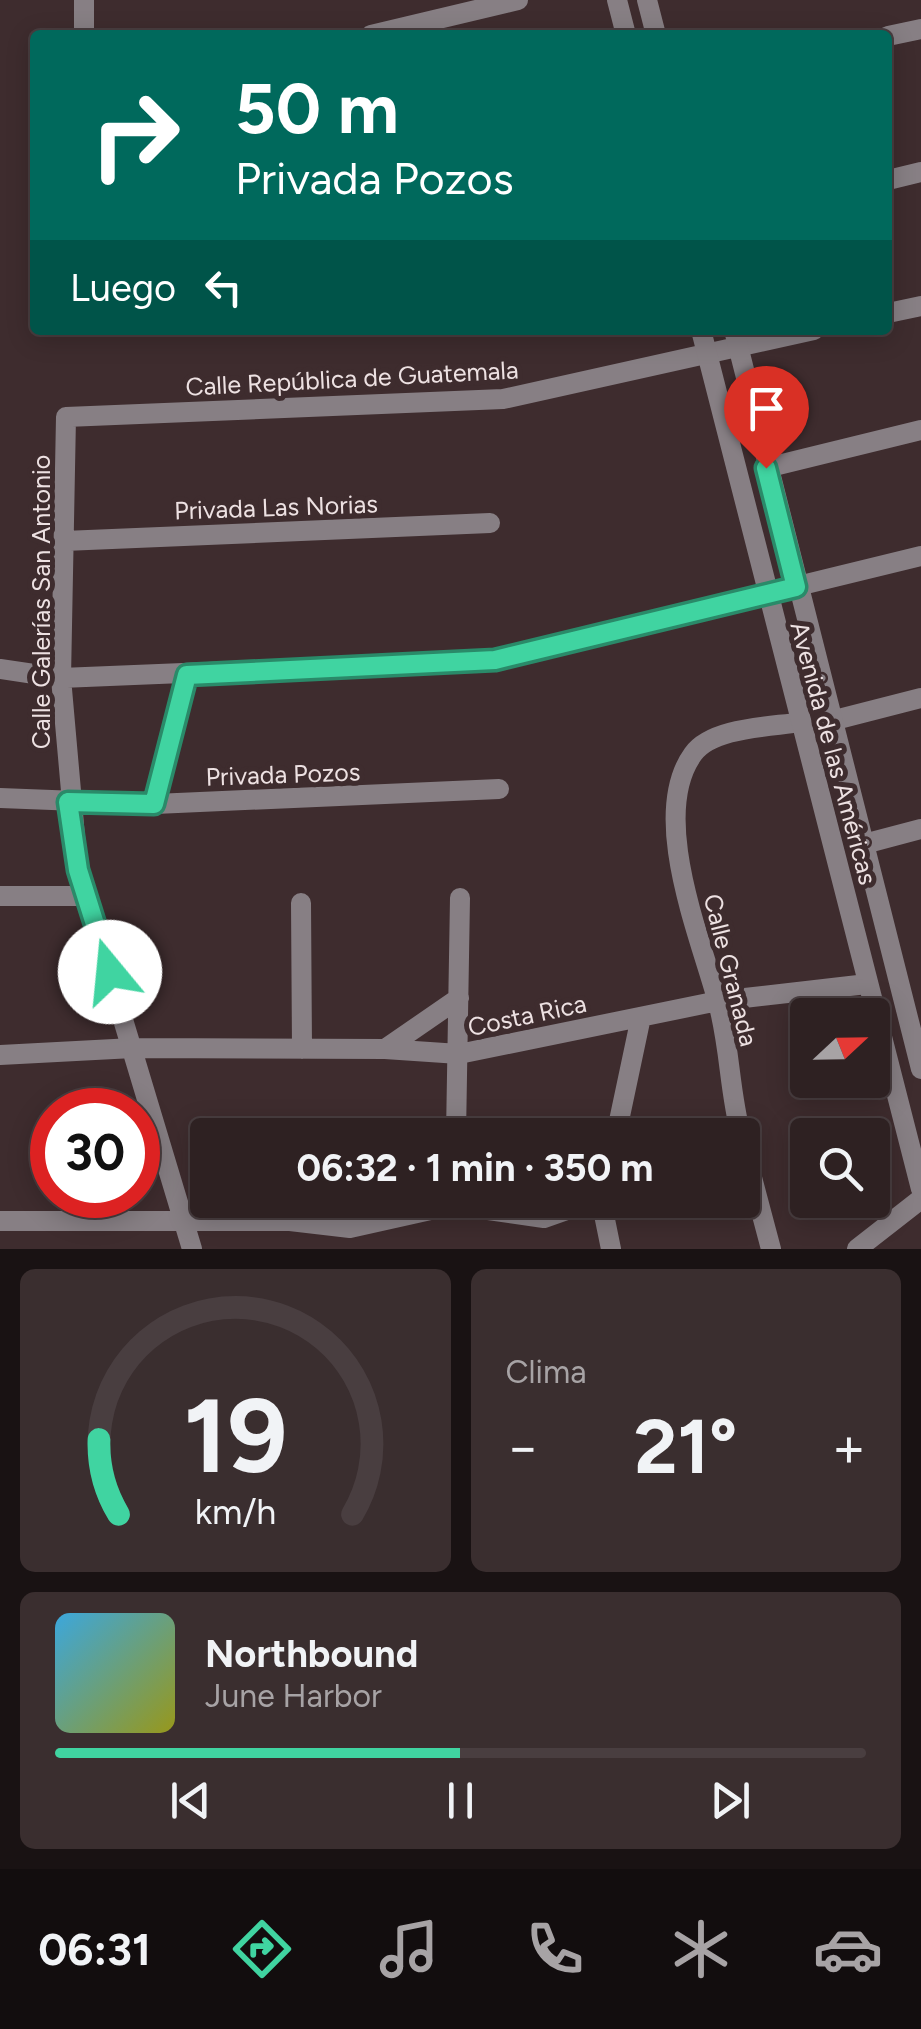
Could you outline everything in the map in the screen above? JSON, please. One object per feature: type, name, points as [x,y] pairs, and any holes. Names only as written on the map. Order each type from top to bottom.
[{"type":"street","points":[[84,0],[84,30]]},
{"type":"street","points":[[392,30],[518,0]]},
{"type":"street","points":[[617,0],[625,30]]},
{"type":"street","points":[[647,0],[655,30]]},
{"type":"street","points":[[892,35],[921,29]]},
{"type":"street","points":[[892,179],[921,172]]},
{"type":"street","points":[[892,313],[921,306]]},
{"type":"street","name":"Avenida de las Américas","points":[[702,335],[921,1189]]},
{"type":"street","name":"Calle República de Guatemala","points":[[66,417],[503,399],[707,354],[736,338],[765,335]]},
{"type":"street","name":"Avenida de las Américas","points":[[736,338],[921,1069]]},
{"type":"street","name":"Calle Galerías San Antonio","points":[[66,417],[61,678],[68,802],[78,870],[187,1221],[192,1249]]},
{"type":"street","points":[[766,468],[921,430]]},
{"type":"street","name":"Privada Las Norias","points":[[64,541],[490,523]]},
{"type":"street","points":[[0,669],[61,678],[495,660],[921,556]]},
{"type":"street","points":[[154,804],[187,675]]},
{"type":"street","points":[[831,721],[921,698]]},
{"type":"street","name":"Calle Granada","points":[[739,1118],[718,1001],[690,921],[677,814],[682,780],[694,752],[721,736],[801,722]]},
{"type":"street","name":"Privada Pozos","points":[[0,798],[154,804],[499,789]]},
{"type":"street","points":[[864,844],[921,830]]},
{"type":"street","points":[[0,896],[87,896]]},
{"type":"street","points":[[457,1118],[460,898]]},
{"type":"street","points":[[302,903],[302,1048]]},
{"type":"street","name":"Costa Rica","points":[[0,1055],[133,1048],[386,1049],[459,1054],[718,1001],[868,984]]},
{"type":"street","points":[[386,1049],[459,998]]},
{"type":"street","points":[[620,1118],[641,1016]]},
{"type":"street","points":[[858,1249],[921,1199]]},
{"type":"street","name":"Calle Granada","points":[[760,1207],[771,1249]]},
{"type":"street","points":[[0,1221],[290,1221],[350,1228],[390,1218]]},
{"type":"street","points":[[603,1218],[611,1249]]},
{"type":"route","points":[[110,972],[78,870],[68,802],[154,804],[187,675],[495,660],[796,587],[766,468]]}]
